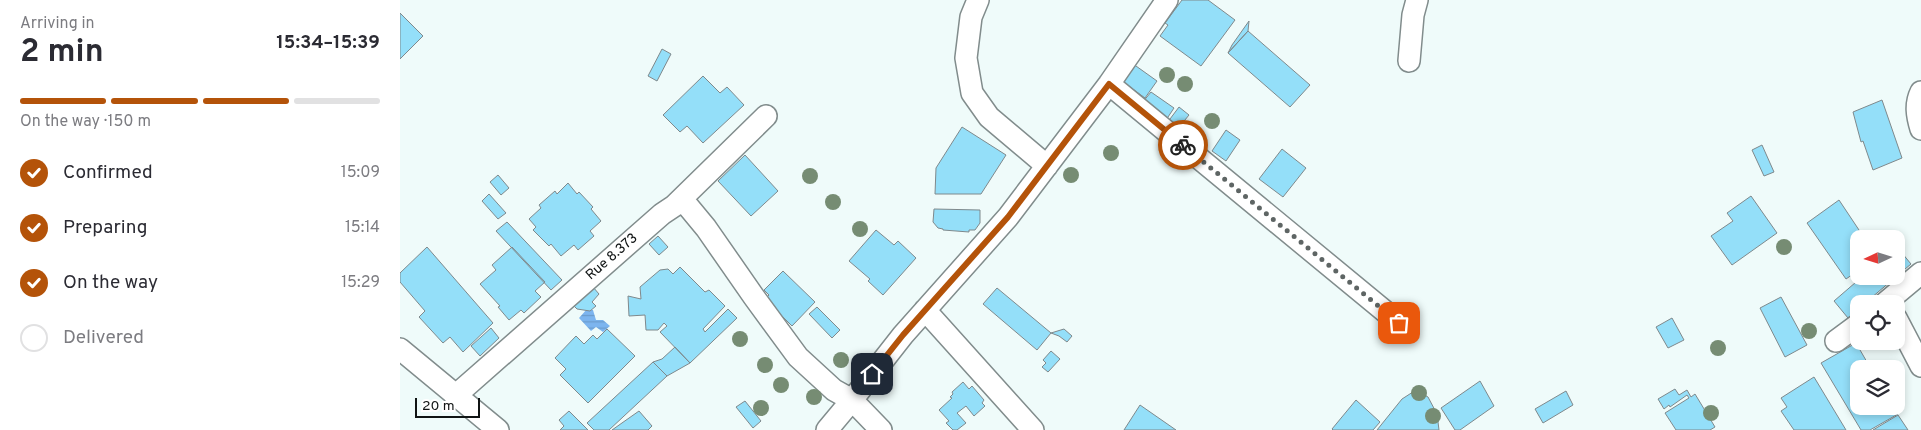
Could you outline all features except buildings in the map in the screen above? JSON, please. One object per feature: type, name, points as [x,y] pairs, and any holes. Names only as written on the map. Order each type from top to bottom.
[{"type":"street","points":[[978,0],[970,16],[966,58],[972,93],[989,117],[1048,166]]},
{"type":"street","points":[[827,430],[903,335],[1008,217],[1109,84],[1167,0]]},
{"type":"street","points":[[1410,60],[1413,15],[1417,0]]},
{"type":"street","points":[[1109,84],[1399,323]]},
{"type":"street","points":[[1921,92],[1916,101],[1921,129]]},
{"type":"street","name":"Rue 8.373","points":[[455,396],[648,226],[682,199],[766,116]]},
{"type":"street","points":[[682,199],[706,228],[798,356],[834,390],[852,400],[881,430]]},
{"type":"street","points":[[1900,295],[1921,273]]},
{"type":"street","points":[[925,310],[1034,430]]},
{"type":"street","points":[[1836,341],[1850,331]]},
{"type":"street","points":[[1905,336],[1921,366]]},
{"type":"street","points":[[400,349],[498,430]]},
{"type":"water","points":[[587,309],[593,310],[596,320],[603,320],[610,326],[603,332],[596,327],[591,331],[579,318]]},
{"type":"way so far","points":[[1183,145],[1399,323]]},
{"type":"route","points":[[872,374],[903,335],[1008,217],[1109,84],[1183,145]]}]
